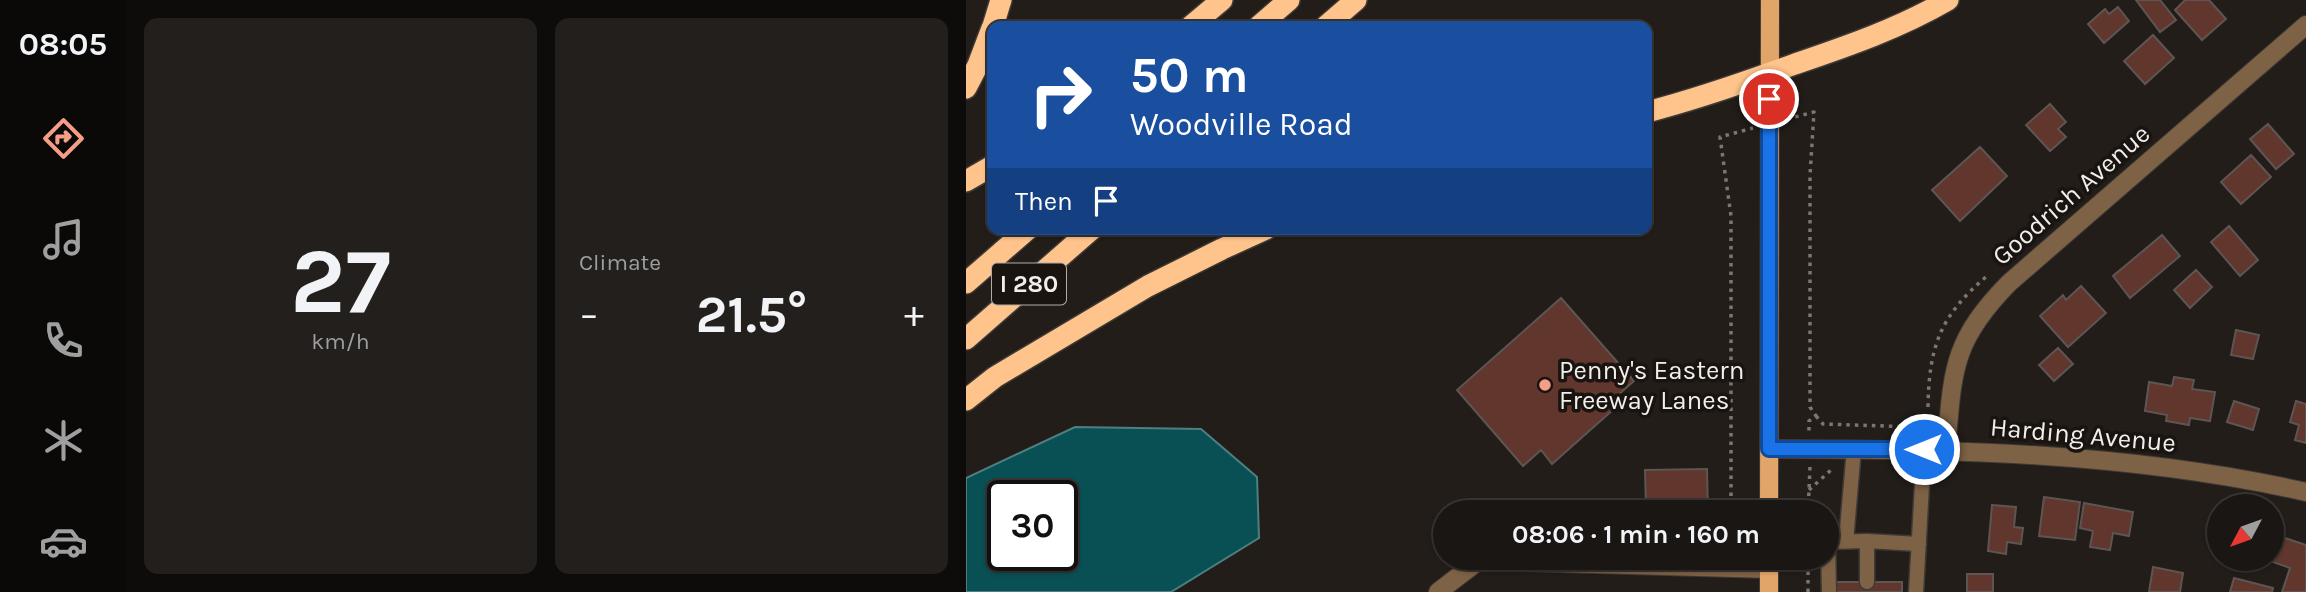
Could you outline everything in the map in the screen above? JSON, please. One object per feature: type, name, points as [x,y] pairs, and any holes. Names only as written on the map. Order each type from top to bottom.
[{"type":"highway","points":[[995,21],[1001,0]]},
{"type":"highway","points":[[1197,21],[1222,0]]},
{"type":"highway","points":[[1265,21],[1289,0]]},
{"type":"highway","points":[[1332,21],[1356,0]]},
{"type":"highway","points":[[1652,110],[1769,74],[1873,37],[1948,0]]},
{"type":"highway","points":[[966,88],[987,42]]},
{"type":"highway","points":[[966,181],[987,169]]},
{"type":"highway","name":"I 280","points":[[966,283],[1021,235]]},
{"type":"highway","name":"I 280","points":[[966,339],[1085,235]]},
{"type":"highway","points":[[966,400],[995,377],[1148,286],[1253,235]]},
{"type":"highway","points":[[966,418],[1084,326]]},
{"type":"main road","points":[[1769,500],[1770,0]]},
{"type":"main road","points":[[1769,570],[1769,592]]},
{"type":"street","name":"Goodrich Avenue","points":[[1947,450],[1954,370],[1964,340],[1982,312],[2009,283],[2303,34]]},
{"type":"street","name":"Harding Avenue","points":[[1769,449],[1924,449],[2123,462],[2210,474],[2306,492]]},
{"type":"street","points":[[1438,592],[1466,570]]},
{"type":"lane","points":[[1846,541],[1854,449]]},
{"type":"lane","points":[[1916,592],[1924,449]]},
{"type":"lane","points":[[1839,541],[1919,544]]},
{"type":"lane","points":[[1867,541],[1867,582]]},
{"type":"lane","points":[[1829,570],[1829,592]]},
{"type":"path","points":[[1809,490],[1830,470],[1854,471]]},
{"type":"path","points":[[1808,570],[1808,592]]},
{"type":"water","points":[[1075,427],[1201,429],[1257,477],[1259,538],[1171,592],[966,592],[966,478]]},
{"type":"building","points":[[2136,0],[2160,0],[2176,20],[2160,32]]},
{"type":"building","points":[[2185,0],[2209,0],[2226,19],[2202,40],[2175,10]]},
{"type":"building","points":[[2118,7],[2129,21],[2104,43],[2088,24],[2105,9],[2109,14]]},
{"type":"building","points":[[2153,35],[2174,58],[2145,84],[2124,61]]},
{"type":"building","points":[[2050,104],[2066,122],[2058,129],[2066,137],[2050,151],[2026,125]]},
{"type":"building","points":[[2268,124],[2294,154],[2276,169],[2250,139]]},
{"type":"building","points":[[1980,147],[2007,176],[1960,221],[1932,190]]},
{"type":"building","points":[[2251,155],[2271,177],[2241,204],[2221,182]]},
{"type":"building","points":[[2229,226],[2258,260],[2240,276],[2211,242]]},
{"type":"building","points":[[2162,235],[2180,256],[2130,298],[2113,276]]},
{"type":"building","points":[[2196,270],[2212,287],[2190,308],[2174,290]]},
{"type":"building","points":[[2081,286],[2106,313],[2068,347],[2040,316],[2063,295],[2066,300]]},
{"type":"building","name":"Penny's Eastern Freeway Lanes","points":[[1561,298],[1634,381],[1618,395],[1623,401],[1552,464],[1541,450],[1523,466],[1457,390]]},
{"type":"building","points":[[2236,330],[2259,335],[2253,359],[2231,355]]},
{"type":"building","points":[[2058,348],[2073,364],[2054,381],[2039,365]]},
{"type":"building","points":[[2174,377],[2194,380],[2192,389],[2215,392],[2210,421],[2190,418],[2189,425],[2166,421],[2167,415],[2145,411],[2149,382],[2172,386]]},
{"type":"building","points":[[2234,401],[2259,409],[2253,430],[2227,422]]},
{"type":"building","points":[[2296,401],[2306,404],[2306,443],[2295,440],[2299,425],[2290,422]]},
{"type":"building","points":[[1707,469],[1708,500],[1646,500],[1645,470]]},
{"type":"building","points":[[2044,497],[2080,502],[2075,540],[2039,536]]},
{"type":"building","points":[[2084,503],[2133,512],[2129,536],[2113,533],[2110,550],[2090,547],[2093,531],[2080,528]]},
{"type":"building","points":[[1992,505],[2016,507],[2014,527],[2023,528],[2021,544],[2007,542],[2006,554],[1988,551]]},
{"type":"building","points":[[2284,538],[2306,545],[2306,592],[2282,592],[2290,568],[2284,566]]},
{"type":"building","points":[[2153,567],[2183,573],[2180,592],[2149,592]]},
{"type":"building","points":[[1967,574],[1993,574],[1993,592],[1967,592]]},
{"type":"building","points":[[2234,578],[2273,588],[2272,592],[2230,592]]},
{"type":"building","points":[[1833,582],[1902,582],[1902,592],[1833,592]]},
{"type":"place","name":"Penny's Eastern Freeway Lanes","points":[[1545,385]]},
{"type":"route","points":[[1769,99],[1769,449],[1924,449]]}]
